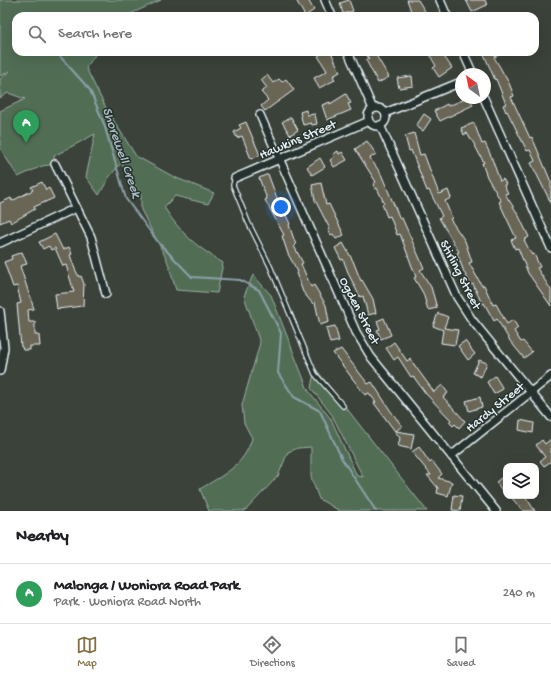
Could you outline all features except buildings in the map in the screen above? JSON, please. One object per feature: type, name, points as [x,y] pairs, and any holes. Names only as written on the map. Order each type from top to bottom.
[{"type":"street","points":[[325,0],[330,12]]},
{"type":"street","points":[[440,0],[445,12]]},
{"type":"street","points":[[350,56],[373,109]]},
{"type":"street","points":[[465,56],[470,68]]},
{"type":"street","points":[[385,113],[455,84]]},
{"type":"street","points":[[487,104],[551,248]]},
{"type":"street","points":[[378,108],[385,113],[384,121],[380,125],[375,126],[369,120],[368,115],[373,109],[378,108]]},
{"type":"street","name":"Ogden Street","points":[[260,115],[356,332],[371,357],[496,511]]},
{"type":"street","name":"Hawkins Street","points":[[235,178],[369,120]]},
{"type":"street","name":"Stirling Street","points":[[380,125],[457,297],[472,320],[551,417]]},
{"type":"street","points":[[55,164],[91,237],[106,294]]},
{"type":"street","points":[[0,243],[76,208]]},
{"type":"street","points":[[0,311],[4,333],[0,371]]},
{"type":"street","name":"Hardy Street","points":[[451,456],[551,376]]},
{"type":"lane","points":[[235,178],[233,185],[248,222],[270,266],[315,374],[343,406]]},
{"type":"green space","points":[[0,0],[161,0],[135,12],[12,12],[12,56],[94,56],[86,68],[107,110],[136,156],[174,177],[214,193],[208,204],[175,196],[164,207],[177,225],[190,239],[223,263],[217,293],[176,290],[167,260],[141,210],[141,195],[121,163],[110,176],[99,195],[86,177],[95,134],[54,156],[55,164],[42,166],[18,177],[0,148],[0,111],[25,99],[8,93],[0,98],[0,79],[10,71],[0,76]]},
{"type":"green space","points":[[253,275],[271,295],[308,390],[331,419],[357,476],[363,477],[332,415],[311,388],[315,368],[427,511],[340,511],[319,499],[311,477],[311,447],[298,448],[288,452],[278,476],[245,511],[209,511],[200,489],[232,469],[244,456],[252,438],[244,423],[242,405],[260,343],[244,296]]},
{"type":"waterway","name":"Shorewell Creek","points":[[60,56],[90,90],[104,124],[126,199],[158,242],[192,277],[240,280],[259,290],[281,333],[278,373],[294,397],[320,411],[342,459],[376,511]]},
{"type":"place","name":"Malonga / Woniora Road Park","points":[[26,143]]}]
